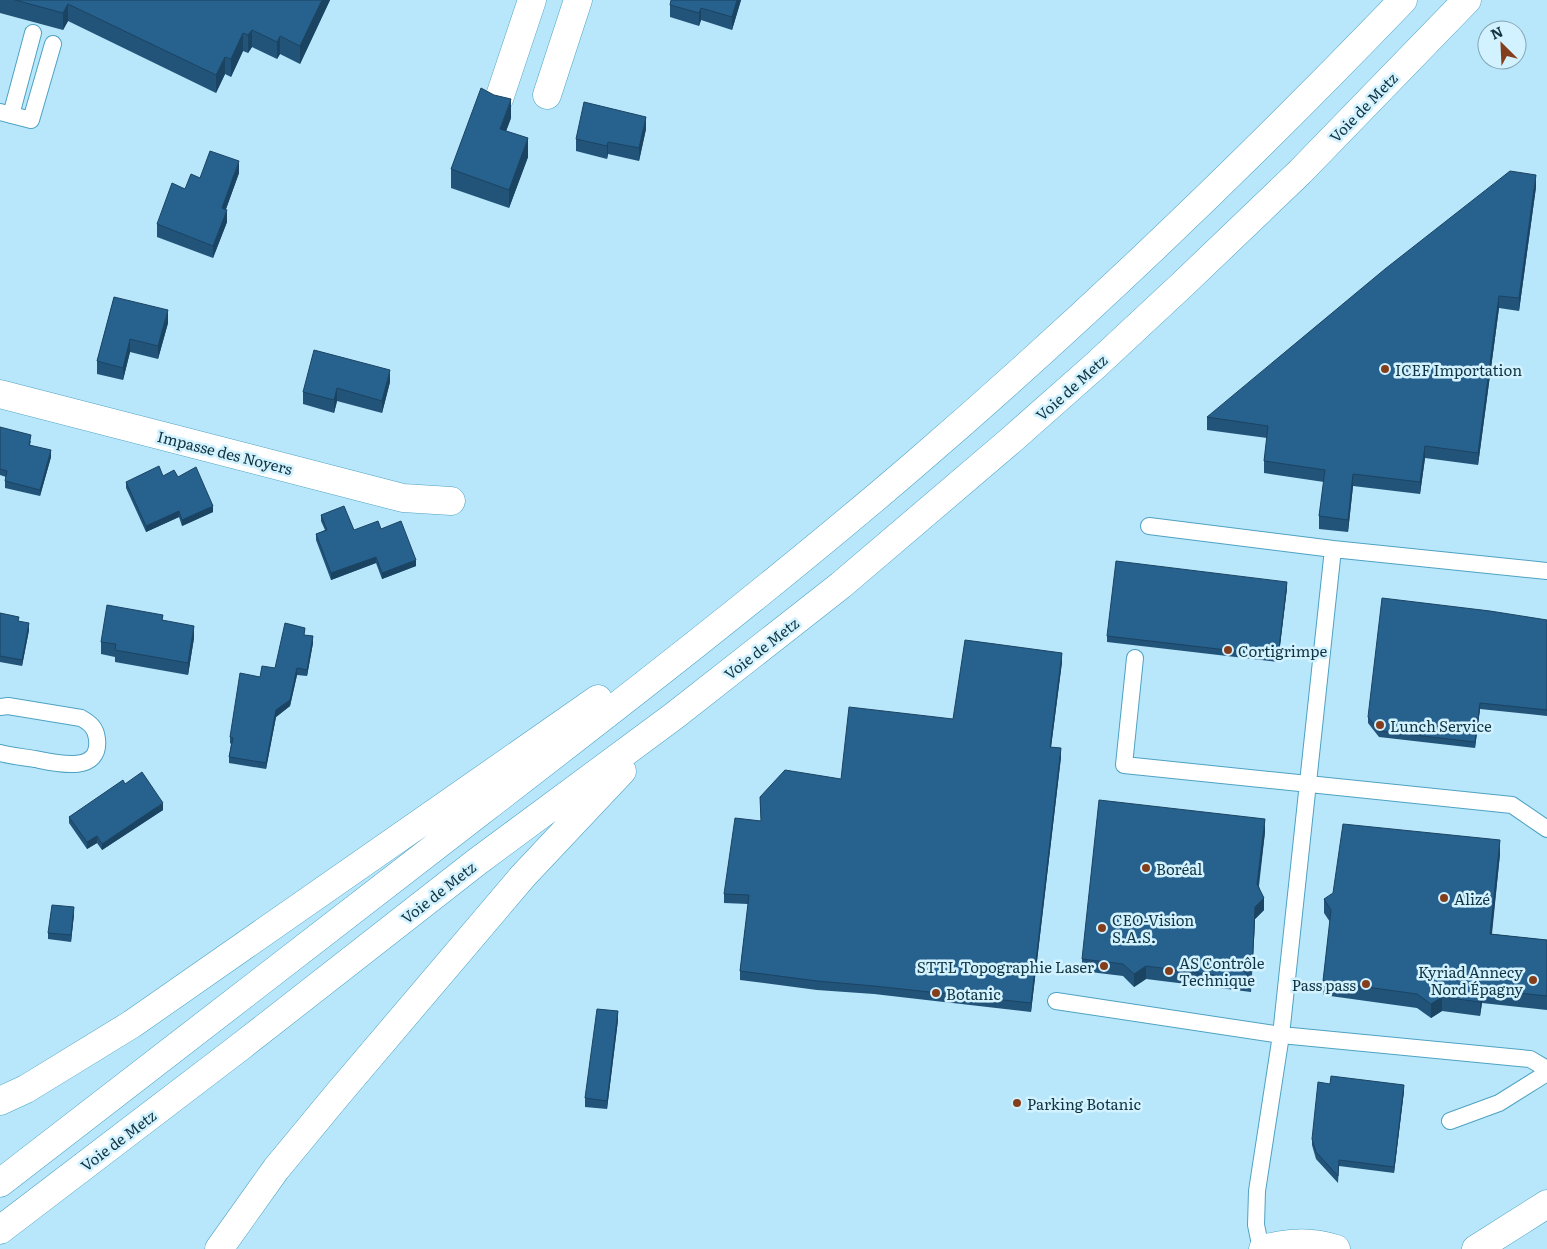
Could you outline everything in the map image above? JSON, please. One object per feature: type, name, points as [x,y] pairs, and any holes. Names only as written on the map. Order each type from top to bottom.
[{"type":"main road","points":[[499,98],[532,0]]},
{"type":"main road","points":[[547,95],[578,0]]},
{"type":"main road","points":[[0,1183],[679,658],[826,539],[1004,386],[1116,284],[1278,129],[1404,0]]},
{"type":"main road","name":"Voie de Metz","points":[[0,1230],[240,1047],[478,861],[674,716],[841,586],[1010,441],[1096,365],[1183,284],[1300,172],[1467,0]]},
{"type":"main road","name":"Impasse des Noyers","points":[[0,394],[402,498],[451,501]]},
{"type":"main road","points":[[0,1102],[132,1024],[826,539]]},
{"type":"main road","points":[[226,1244],[276,1169],[338,1094],[523,876],[674,716]]},
{"type":"main road","points":[[1476,1249],[1547,1204]]},
{"type":"main road","points":[[1262,1249],[1285,1243],[1310,1242],[1336,1249]]},
{"type":"lane","points":[[33,32],[6,113],[31,120],[53,44]]},
{"type":"lane","points":[[1149,526],[1333,549],[1547,571]]},
{"type":"lane","points":[[1262,1249],[1256,1225],[1257,1191],[1281,1035],[1333,549]]},
{"type":"lane","points":[[1136,658],[1124,765],[1512,806],[1547,829]]},
{"type":"lane","points":[[0,707],[8,706],[81,718],[94,727],[98,743],[96,750],[85,762],[68,765],[0,753]]},
{"type":"lane","points":[[1056,1001],[1281,1035],[1530,1059],[1547,1071],[1499,1103],[1450,1121]]},
{"type":"building","points":[[15,0],[322,0],[300,46],[280,36],[277,42],[252,30],[248,35],[243,33],[231,59],[225,57],[216,75],[68,4],[63,13]]},
{"type":"building","points":[[671,0],[737,0],[732,17],[701,8],[699,13],[670,5]]},
{"type":"building","points":[[481,88],[494,95],[511,99],[500,129],[528,138],[509,190],[451,169]]},
{"type":"building","points":[[584,102],[646,117],[639,148],[608,142],[607,146],[576,139]]},
{"type":"building","points":[[210,151],[239,161],[222,208],[227,210],[213,246],[157,224],[172,183],[185,189],[191,174],[200,178]]},
{"type":"building","name":"ICEF Importation","points":[[1510,171],[1536,175],[1519,298],[1499,296],[1478,453],[1425,446],[1420,482],[1353,474],[1348,520],[1319,516],[1325,470],[1264,461],[1268,426],[1207,417],[1385,269]]},
{"type":"building","points":[[114,297],[168,310],[158,346],[130,339],[123,368],[97,361]]},
{"type":"building","points":[[314,350],[390,370],[382,401],[337,388],[334,400],[303,392]]},
{"type":"building","points":[[0,427],[31,435],[29,445],[51,450],[40,490],[5,481],[7,471],[0,469]]},
{"type":"building","points":[[159,466],[163,476],[174,470],[178,477],[196,467],[213,506],[182,520],[179,511],[146,526],[126,482]]},
{"type":"building","points":[[344,506],[354,530],[378,521],[381,529],[401,521],[416,560],[382,573],[376,557],[331,573],[316,534],[327,530],[321,515]]},
{"type":"building","points":[[1116,561],[1287,582],[1278,656],[1107,636]]},
{"type":"building","points":[[1382,598],[1547,620],[1547,710],[1480,703],[1475,742],[1379,731],[1368,717]]},
{"type":"building","points":[[107,605],[163,615],[162,620],[194,626],[188,663],[115,650],[116,644],[101,642]]},
{"type":"building","points":[[0,613],[19,617],[18,621],[29,623],[22,660],[0,656]]},
{"type":"building","points":[[285,623],[305,628],[304,635],[313,636],[307,670],[297,668],[290,700],[276,710],[266,763],[229,757],[233,738],[230,737],[240,673],[260,677],[262,666],[275,668]]},
{"type":"building","points":[[965,640],[1062,653],[1050,747],[1061,748],[1031,1003],[817,981],[740,971],[749,895],[724,894],[735,818],[761,821],[760,797],[785,770],[841,779],[849,707],[953,719]]},
{"type":"building","points":[[142,772],[163,803],[102,844],[97,836],[87,842],[69,817],[123,780],[125,784]]},
{"type":"building","points":[[1099,800],[1265,819],[1257,884],[1264,898],[1255,907],[1252,972],[1244,971],[1251,980],[1146,966],[1134,974],[1123,964],[1082,959]]},
{"type":"building","points":[[1343,824],[1500,840],[1490,934],[1547,940],[1547,996],[1482,989],[1480,1002],[1442,997],[1431,1004],[1417,994],[1323,981],[1331,910],[1324,899],[1333,893]]},
{"type":"building","points":[[52,905],[74,907],[71,935],[48,933]]},
{"type":"building","points":[[597,1009],[618,1011],[607,1101],[585,1098]]},
{"type":"building","points":[[1331,1076],[1404,1085],[1394,1167],[1339,1160],[1338,1176],[1316,1152],[1312,1139],[1318,1082],[1330,1084]]},
{"type":"place","name":"ICEF Importation","points":[[1385,369]]},
{"type":"place","name":"Cortigrimpe","points":[[1228,650]]},
{"type":"place","name":"Lunch Service","points":[[1380,725]]},
{"type":"place","name":"Boréal","points":[[1146,868]]},
{"type":"place","name":"Alizé","points":[[1444,898]]},
{"type":"place","name":"CEO-Vision S.A.S.","points":[[1102,928]]},
{"type":"place","name":"STTL Topographie Laser","points":[[1104,966]]},
{"type":"place","name":"AS Contrôle Technique","points":[[1169,971]]},
{"type":"place","name":"Kyriad Annecy Nord Épagny","points":[[1533,980]]},
{"type":"place","name":"Pass pass","points":[[1366,984]]},
{"type":"place","name":"Botanic","points":[[936,993]]},
{"type":"place","name":"Parking Botanic","points":[[1017,1103]]}]
